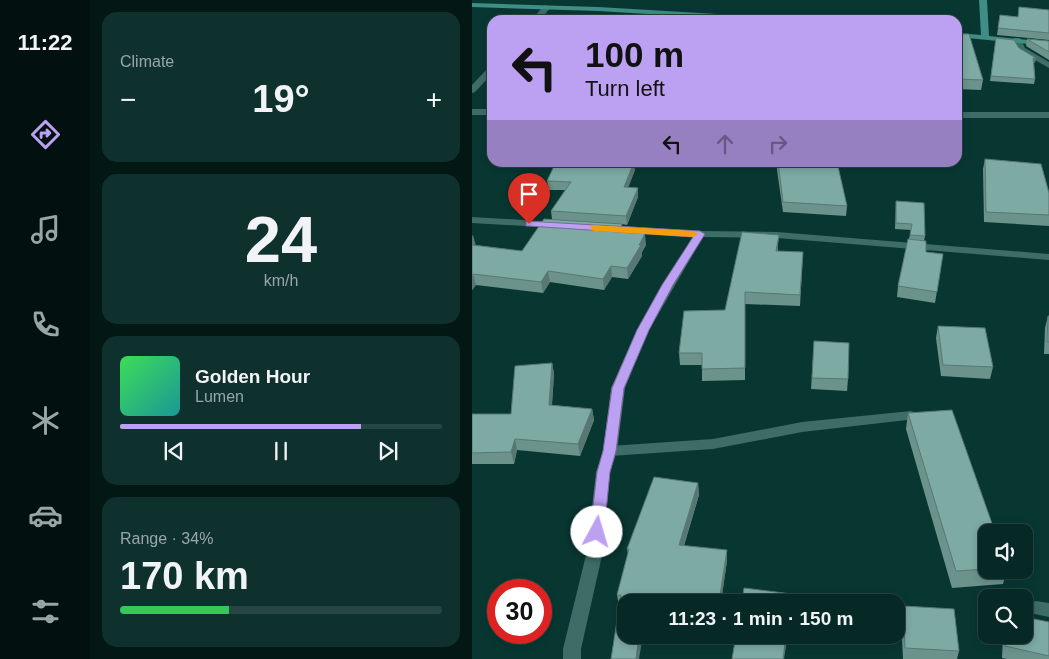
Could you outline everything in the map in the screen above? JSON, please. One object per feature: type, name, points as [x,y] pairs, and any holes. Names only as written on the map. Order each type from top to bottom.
[{"type":"main road","points":[[983,0],[985,38]]},
{"type":"main road","points":[[472,5],[693,15]]},
{"type":"main road","points":[[962,36],[1048,44]]},
{"type":"street","points":[[540,15],[547,7]]},
{"type":"street","points":[[1017,40],[1022,49],[1048,66]]},
{"type":"street","points":[[472,90],[487,74]]},
{"type":"street","points":[[472,112],[487,112]]},
{"type":"street","points":[[962,115],[1048,115]]},
{"type":"street","points":[[472,220],[571,226]]},
{"type":"street","points":[[591,227],[700,234],[776,235],[1048,257]]},
{"type":"street","points":[[572,659],[572,649],[595,551],[603,472],[610,451],[618,388],[647,323],[700,234]]},
{"type":"street","points":[[610,451],[713,444],[802,427],[911,416]]},
{"type":"building","points":[[1019,7],[1049,10],[1049,33],[998,28],[1000,15],[1018,17]]},
{"type":"building","points":[[962,34],[969,34],[983,80],[962,79]]},
{"type":"building","points":[[996,38],[1014,40],[1019,48],[1036,58],[1033,58],[1035,79],[991,76]]},
{"type":"building","points":[[1027,39],[1049,41],[1049,52]]},
{"type":"building","points":[[985,159],[1041,164],[1049,193],[1049,215],[986,212]]},
{"type":"building","points":[[554,167],[632,167],[624,187],[638,188],[626,216],[551,211],[571,182],[547,181]]},
{"type":"building","points":[[779,167],[838,167],[847,206],[783,202]]},
{"type":"building","points":[[896,201],[924,203],[925,236],[910,235],[912,224],[896,223]]},
{"type":"building","points":[[544,219],[622,224],[620,230],[645,234],[639,245],[641,245],[627,268],[611,266],[603,279],[548,271],[541,282],[473,274],[472,276],[472,245],[522,251]]},
{"type":"building","points":[[742,232],[779,235],[776,251],[803,252],[800,295],[745,292],[745,368],[702,369],[702,353],[679,353],[684,311],[725,310]]},
{"type":"building","points":[[908,239],[926,241],[926,252],[943,254],[937,292],[898,286]]},
{"type":"building","points":[[1048,316],[1049,342],[1047,342]]},
{"type":"building","points":[[938,326],[985,328],[993,367],[943,365]]},
{"type":"building","points":[[814,341],[849,343],[848,379],[812,378]]},
{"type":"building","points":[[552,363],[549,405],[592,409],[578,444],[515,439],[511,452],[472,453],[472,414],[511,414],[515,366]]},
{"type":"building","points":[[952,410],[992,524],[978,524],[978,570],[956,571],[908,413]]},
{"type":"building","points":[[654,477],[698,483],[679,545],[727,550],[720,594],[617,594],[629,549],[627,549]]},
{"type":"building","points":[[744,588],[792,594],[743,594]]},
{"type":"building","points":[[905,606],[954,609],[959,651],[905,648]]},
{"type":"building","points":[[1033,619],[1049,622],[1049,656],[1005,646],[1005,644],[1033,644]]},
{"type":"building","points":[[617,621],[617,644],[638,644],[636,659],[611,659]]},
{"type":"building","points":[[734,644],[785,644],[783,659],[732,659]]},
{"type":"slow traffic","points":[[595,228],[693,234]]},
{"type":"route","points":[[529,224],[700,234],[643,330],[618,388],[610,451],[603,472],[597,532]]}]
